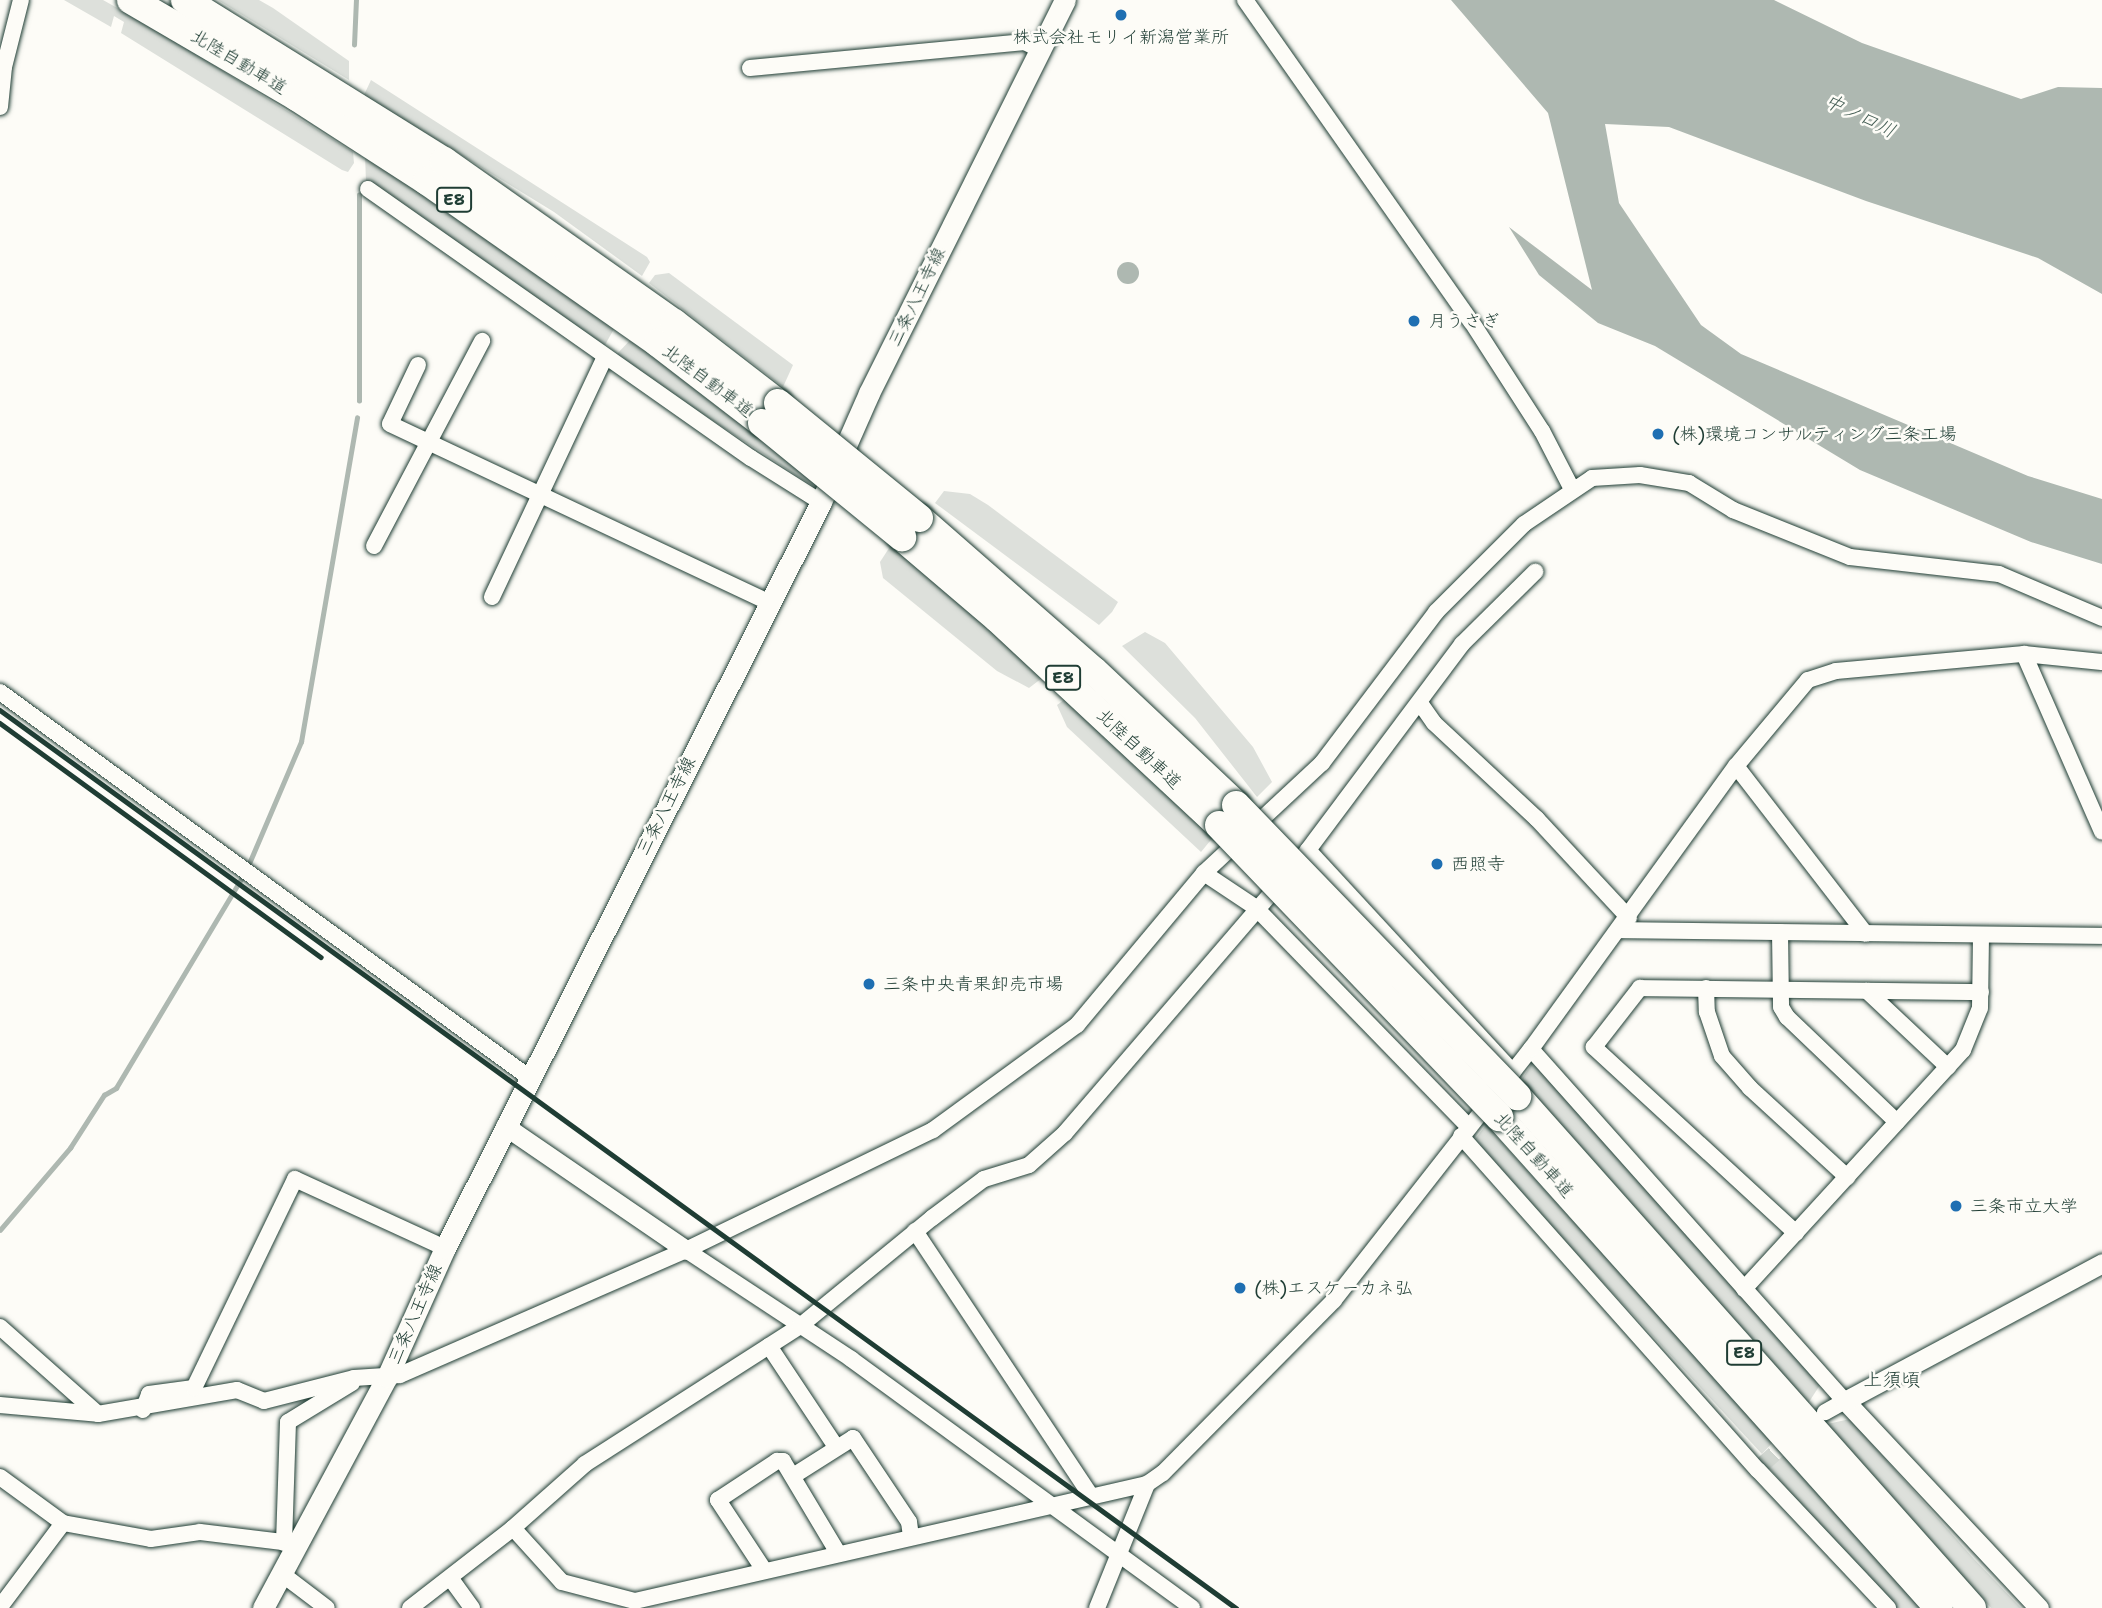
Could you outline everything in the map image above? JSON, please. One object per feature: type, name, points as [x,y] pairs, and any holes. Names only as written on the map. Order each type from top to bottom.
[{"type":"highway","name":"北陸自動車道","points":[[131,0],[297,97],[427,181],[658,343],[770,413]]},
{"type":"highway","name":"北陸自動車道","points":[[184,0],[444,161],[674,323],[770,413],[1094,671],[1227,815],[1510,1095],[1972,1608]]},
{"type":"highway","name":"北陸自動車道","points":[[1510,1095],[1939,1608]]},
{"type":"main road","name":"三条八王寺線","points":[[262,1608],[282,1574],[291,1543],[387,1377],[445,1248],[505,1126],[768,602],[821,502],[1065,0]]},
{"type":"street","points":[[0,107],[4,67],[21,0]]},
{"type":"street","points":[[1245,0],[1471,321],[1542,431],[1572,489]]},
{"type":"street","points":[[750,68],[1025,42],[1039,49]]},
{"type":"street","points":[[368,188],[605,356],[821,502]]},
{"type":"street","points":[[374,546],[482,341]]},
{"type":"street","points":[[492,597],[605,356]]},
{"type":"street","points":[[418,365],[390,424],[768,602]]},
{"type":"street","points":[[0,1405],[98,1414],[143,1410],[237,1390],[264,1401],[354,1378],[387,1377],[686,1250],[933,1130],[1077,1025],[1204,873],[1322,763],[1436,612],[1524,524],[1592,478],[1628,476],[1689,482],[1733,510],[1850,557],[1999,574],[2102,618]]},
{"type":"street","points":[[410,1608],[451,1580],[585,1464],[800,1326],[915,1231],[984,1179],[1029,1165],[1065,1133],[1255,907],[1308,850],[1420,703],[1462,643],[1535,572]]},
{"type":"street","points":[[513,1528],[562,1582],[634,1604],[764,1570],[1049,1503],[1147,1484],[1163,1473],[1334,1300],[1465,1131],[1510,1095],[1531,1049],[1736,766],[1808,680],[1836,671],[2024,654],[2102,662]]},
{"type":"street","points":[[2024,654],[2102,832]]},
{"type":"street","points":[[0,692],[530,1078]]},
{"type":"street","points":[[1420,703],[1434,723],[1537,819],[1624,924],[1780,932],[2102,936]]},
{"type":"street","points":[[1736,766],[1866,934]]},
{"type":"street","points":[[1308,850],[1510,1095]]},
{"type":"street","points":[[1204,873],[1255,907],[1465,1131],[1760,1468],[1888,1608]]},
{"type":"street","points":[[1780,932],[1781,1007],[1796,1028],[1897,1122]]},
{"type":"street","points":[[1744,1289],[1948,1067],[1976,1024],[1981,992],[1981,936]]},
{"type":"street","points":[[1796,1233],[1594,1047],[1640,988],[1981,992]]},
{"type":"street","points":[[1706,988],[1707,1012],[1723,1056],[1750,1088],[1847,1177]]},
{"type":"street","points":[[1867,990],[1948,1067]]},
{"type":"street","points":[[1531,1049],[1845,1401],[2039,1608]]},
{"type":"street","points":[[505,1126],[800,1326],[1192,1608]]},
{"type":"street","points":[[143,1410],[149,1394],[194,1388],[295,1179],[445,1248]]},
{"type":"street","points":[[915,1231],[1090,1494]]},
{"type":"street","points":[[1825,1412],[2102,1262]]},
{"type":"street","points":[[0,1327],[98,1414]]},
{"type":"street","points":[[769,1346],[836,1447]]},
{"type":"street","points":[[0,1477],[63,1523],[151,1539],[200,1532],[291,1543],[288,1422],[350,1386],[354,1378]]},
{"type":"street","points":[[793,1476],[848,1438],[859,1442],[909,1522],[911,1536]]},
{"type":"street","points":[[764,1570],[718,1500],[777,1461],[783,1461],[793,1476],[838,1553]]},
{"type":"street","points":[[1097,1608],[1147,1484]]},
{"type":"street","points":[[0,1607],[63,1523]]},
{"type":"street","points":[[282,1574],[327,1608]]},
{"type":"street","points":[[451,1580],[472,1608]]},
{"type":"shaded area","points":[[64,0],[103,0],[169,37],[353,152],[354,163],[348,172],[342,170],[121,33],[124,22],[114,16],[111,27]]},
{"type":"shaded area","points":[[218,0],[259,0],[273,8],[349,61],[349,80]]},
{"type":"shaded area","points":[[371,80],[647,257],[650,262],[642,276],[554,212],[364,95]]},
{"type":"shaded area","points":[[365,154],[615,327],[605,345],[598,345],[366,182]]},
{"type":"shaded area","points":[[669,273],[793,365],[783,387],[649,283],[655,275]]},
{"type":"shaded area","points":[[633,337],[816,477],[813,486],[621,361],[617,354]]},
{"type":"shaded area","points":[[944,491],[970,494],[988,505],[1118,602],[1112,612],[1099,625],[935,503]]},
{"type":"shaded area","points":[[895,539],[1046,675],[1029,688],[997,671],[883,578],[880,562]]},
{"type":"shaded area","points":[[1145,632],[1165,643],[1253,747],[1272,782],[1257,797],[1195,718],[1122,646]]},
{"type":"shaded area","points":[[1068,697],[1215,835],[1201,852],[1067,727],[1057,705]]},
{"type":"shaded area","points":[[1533,1062],[1820,1385],[1807,1405],[1520,1082]]},
{"type":"shaded area","points":[[1486,1125],[1773,1442],[1762,1454],[1473,1142]]},
{"type":"shaded area","points":[[1850,1419],[2021,1608],[1991,1608],[1823,1425]]},
{"type":"shaded area","points":[[1784,1455],[1921,1608],[1891,1608],[1769,1468]]},
{"type":"water","name":"中ノ口川","points":[[1451,0],[1774,0],[1862,43],[2021,99],[2058,87],[2102,88],[2102,294],[2038,258],[1866,201],[1669,127],[1605,124],[1619,203],[1701,325],[1741,354],[2028,476],[2102,499],[2102,564],[2031,542],[1860,470],[1655,346],[1598,323],[1539,275],[1509,227],[1592,290],[1548,113]]},
{"type":"water","points":[[1128,262],[1136,265],[1139,273],[1136,281],[1128,284],[1120,281],[1117,273],[1120,265]]},
{"type":"waterway","points":[[354,45],[356,0]]},
{"type":"waterway","points":[[359,195],[359,401]]},
{"type":"waterway","points":[[248,866],[301,742],[357,418]]},
{"type":"waterway","points":[[0,1230],[70,1148],[104,1095],[116,1088],[244,874]]},
{"type":"tunnel","points":[[1762,1465],[1793,1437]]},
{"type":"railway","points":[[0,710],[1236,1608]]},
{"type":"railway","points":[[0,723],[321,957]]},
{"type":"place","name":"株式会社モリイ新潟営業所","points":[[1121,15]]},
{"type":"place","name":"月うさぎ","points":[[1414,321]]},
{"type":"place","name":"(株)環境コンサルティング三条工場","points":[[1658,434]]},
{"type":"place","name":"西照寺","points":[[1437,864]]},
{"type":"place","name":"三条中央青果卸売市場","points":[[869,984]]},
{"type":"place","name":"三条市立大学","points":[[1956,1206]]},
{"type":"place","name":"(株)エスケーカネ弘","points":[[1240,1288]]},
{"type":"district","name":"上須頃","points":[[1892,1380]]}]
